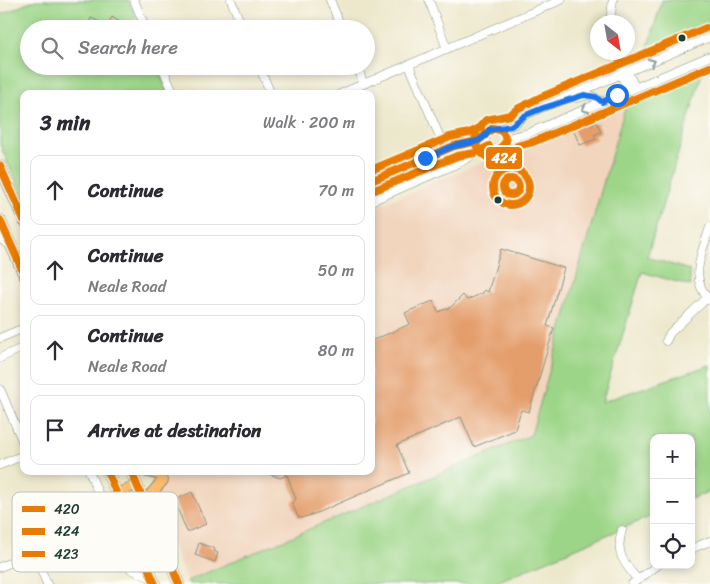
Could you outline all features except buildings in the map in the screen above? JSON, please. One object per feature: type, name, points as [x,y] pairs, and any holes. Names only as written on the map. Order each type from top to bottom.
[{"type":"main road","points":[[0,166],[20,212]]},
{"type":"main road","points":[[0,220],[20,266]]},
{"type":"main road","points":[[109,475],[116,492]]},
{"type":"main road","points":[[133,475],[140,492]]},
{"type":"main road","points":[[152,492],[160,477],[155,475]]},
{"type":"main road","points":[[125,492],[138,487]]},
{"type":"main road","points":[[174,572],[179,584]]},
{"type":"street","points":[[134,0],[142,20]]},
{"type":"street","points":[[231,0],[239,20]]},
{"type":"street","points":[[330,0],[338,20]]},
{"type":"street","points":[[428,0],[449,48]]},
{"type":"street","points":[[349,90],[449,48],[546,3],[561,0]]},
{"type":"street","points":[[611,15],[613,0]]},
{"type":"street","points":[[375,179],[445,149],[472,143],[485,136],[489,130],[516,124],[522,118],[543,108],[710,36]]},
{"type":"street","points":[[375,198],[461,162],[474,154],[500,148],[512,136],[529,133],[710,56]]},
{"type":"street","points":[[619,60],[632,89]]},
{"type":"street","points":[[409,65],[445,149]]},
{"type":"street","points":[[166,75],[172,90]]},
{"type":"street","points":[[263,75],[269,90]]},
{"type":"street","points":[[362,75],[365,83]]},
{"type":"street","points":[[543,108],[584,95],[596,97],[602,102]]},
{"type":"street","points":[[499,129],[504,133],[506,142]]},
{"type":"street","points":[[485,136],[486,144],[492,149]]},
{"type":"street","points":[[666,341],[670,333],[709,299],[701,288],[698,273],[710,226]]},
{"type":"street","points":[[0,239],[11,246]]},
{"type":"street","points":[[0,338],[20,330]]},
{"type":"street","points":[[0,358],[20,349]]},
{"type":"street","points":[[0,389],[20,436]]},
{"type":"street","points":[[0,465],[20,457]]},
{"type":"street","points":[[90,475],[97,492]]},
{"type":"street","points":[[622,530],[619,545],[621,556],[635,582],[653,569]]},
{"type":"street","points":[[695,547],[710,541]]},
{"type":"street","points":[[0,567],[12,562]]},
{"type":"street","points":[[42,572],[47,584]]},
{"type":"street","points":[[136,572],[154,582]]},
{"type":"shaded area","points":[[627,101],[531,435],[187,581],[178,559],[178,492],[154,492],[148,475],[375,475],[375,207]]},
{"type":"green space","points":[[35,0],[128,0],[137,20],[20,20],[20,75],[161,75],[166,90],[20,90],[20,191],[0,145],[0,15]]},
{"type":"green space","points":[[662,0],[710,0],[710,26],[646,54]]},
{"type":"green space","points":[[704,67],[647,257],[689,270],[691,286],[642,272],[602,402],[710,365],[710,491],[695,497],[695,434],[650,434],[650,517],[492,584],[189,584],[187,581],[531,435],[627,101]]},
{"type":"transit line","name":"424","points":[[706,28],[539,98],[517,109],[510,115],[486,120],[476,131],[476,144],[481,153],[488,158],[505,158],[517,146],[533,142],[710,67]]},
{"type":"transit line","name":"423","points":[[375,168],[450,137],[481,128]]},
{"type":"transit line","name":"420","points":[[375,179],[454,146],[478,141],[493,128],[503,132],[505,136],[506,142],[500,148]]},
{"type":"transit line","name":"424","points":[[375,190],[457,156],[475,153],[489,146]]},
{"type":"transit line","name":"420","points":[[0,166],[20,211]]},
{"type":"transit line","name":"424","points":[[511,169],[524,174],[529,187],[524,200],[511,205],[498,200],[493,187],[498,174],[511,169]]},
{"type":"transit line","name":"420","points":[[511,179],[519,187],[511,195],[503,187],[511,179]]},
{"type":"transit line","name":"420","points":[[0,220],[20,265]]},
{"type":"transit line","name":"420","points":[[109,475],[116,492]]},
{"type":"transit line","name":"420","points":[[133,475],[140,492]]},
{"type":"transit line","name":"420","points":[[150,572],[155,584]]},
{"type":"transit line","name":"420","points":[[174,572],[179,584]]},
{"type":"route","points":[[425,158],[460,144],[478,141],[489,130],[505,128],[516,124],[526,115],[543,108],[584,95],[596,97],[602,102],[617,95]]}]
